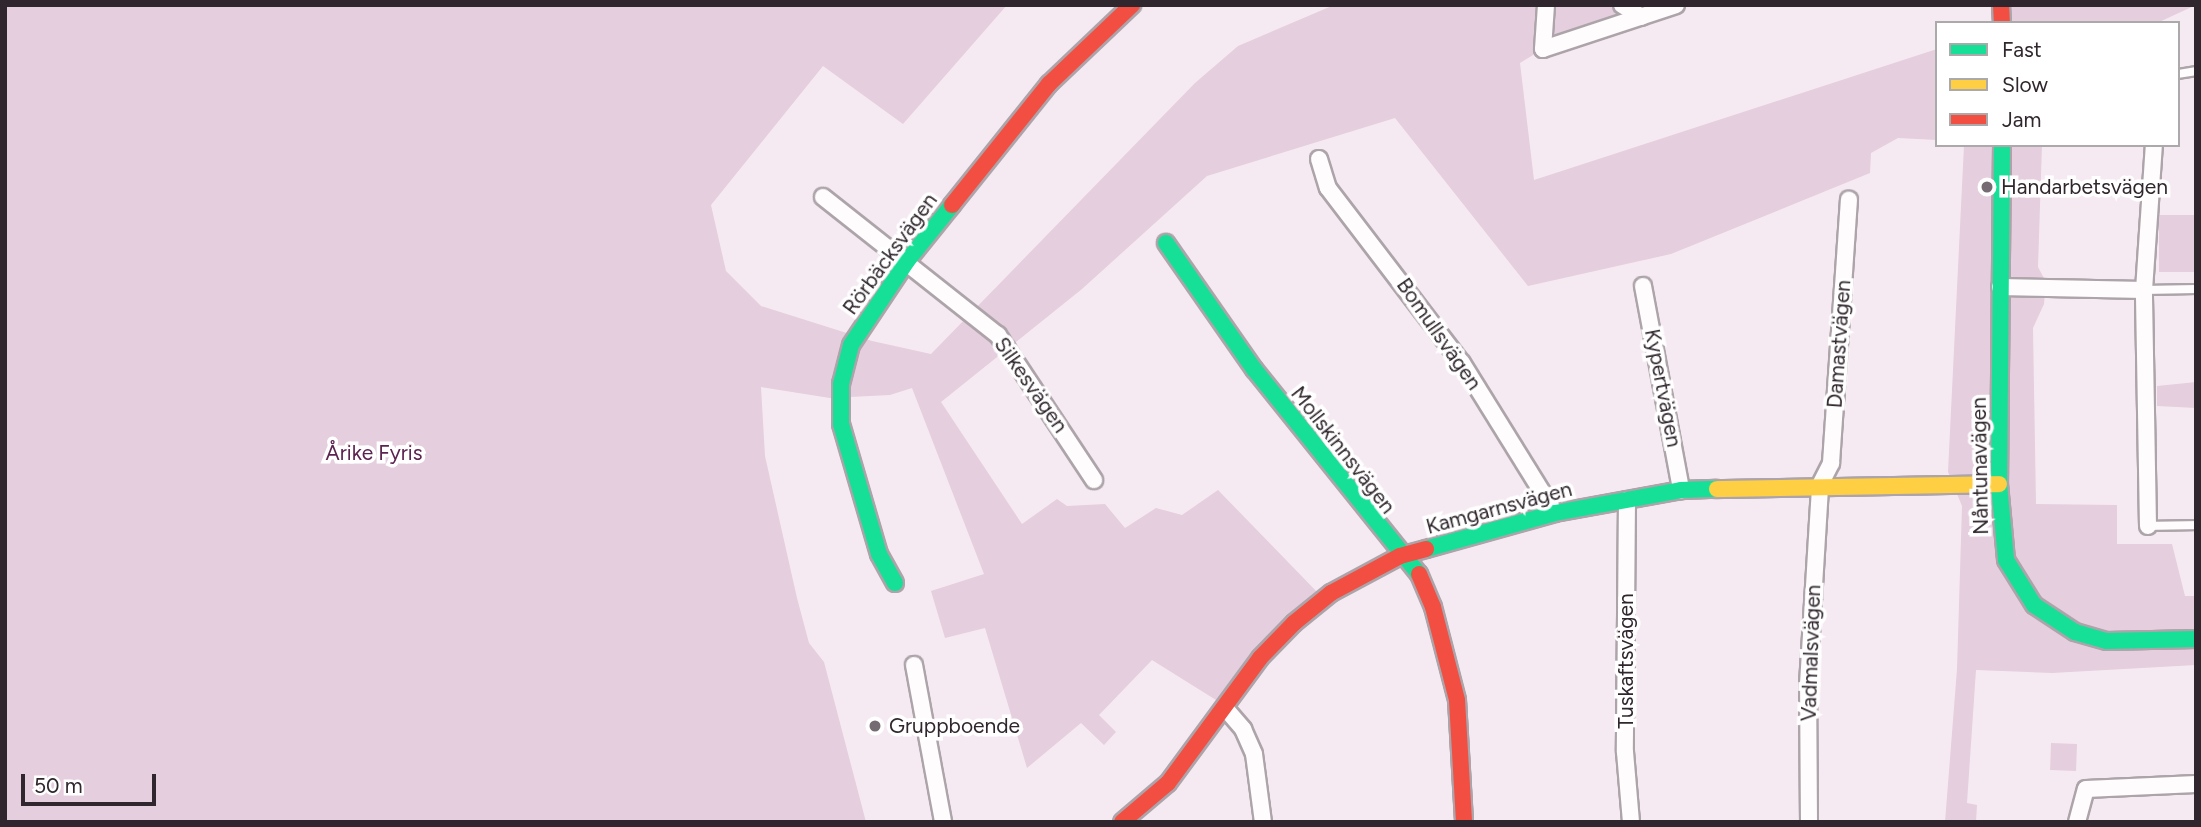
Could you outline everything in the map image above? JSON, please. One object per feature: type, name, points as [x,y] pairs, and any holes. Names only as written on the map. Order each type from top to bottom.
[{"type":"street","name":"Rörbäcksvägen","points":[[895,583],[879,554],[839,405],[851,345],[907,261],[1049,84],[1132,5]]},
{"type":"street","points":[[1546,5],[1543,49],[1676,5]]},
{"type":"street","points":[[1622,5],[1642,17]]},
{"type":"street","name":"Nåntunavägen","points":[[2002,147],[1999,484],[2007,560],[2018,586],[2053,621],[2108,641],[2196,639]]},
{"type":"street","points":[[2148,526],[2144,290],[2154,147]]},
{"type":"street","name":"Bomullsvägen","points":[[1319,159],[1328,188],[1455,353],[1555,513]]},
{"type":"street","name":"Silkesvägen","points":[[823,197],[998,335],[1094,480]]},
{"type":"street","name":"Damastvägen","points":[[1820,485],[1831,463],[1849,200]]},
{"type":"street","name":"Mollskinnsvägen","points":[[1166,243],[1254,369],[1400,556],[1418,573],[1433,607],[1457,700],[1464,822]]},
{"type":"street","name":"Kypertvägen","points":[[1643,286],[1681,490]]},
{"type":"street","points":[[2000,287],[2144,290]]},
{"type":"street","name":"Kamgarnsvägen","points":[[1122,822],[1168,783],[1260,658],[1294,624],[1331,593],[1400,556],[1555,513],[1681,490],[1820,485],[1999,484]]},
{"type":"street","name":"Vadmalsvägen","points":[[1809,822],[1808,684],[1820,485]]},
{"type":"street","name":"Tuskaftsvägen","points":[[1627,500],[1625,752],[1632,822]]},
{"type":"street","points":[[914,665],[943,822]]},
{"type":"street","points":[[1225,708],[1243,729],[1254,754],[1263,822]]},
{"type":"street","points":[[2077,822],[2086,789],[2196,784]]},
{"type":"lane","points":[[2144,290],[2196,289]]},
{"type":"lane","points":[[2148,526],[2196,525]]},
{"type":"green space","name":"Årike Fyris","points":[[5,5],[1007,5],[903,124],[823,66],[711,205],[726,271],[761,306],[872,341],[931,354],[1195,83],[1238,46],[1334,5],[1676,5],[1543,49],[1520,63],[1534,180],[1935,50],[1935,140],[1898,138],[1871,153],[1870,173],[1671,254],[1528,286],[1395,118],[1207,176],[1082,289],[941,402],[1022,524],[1057,499],[1067,506],[1105,504],[1125,528],[1156,508],[1182,515],[1218,490],[1319,594],[1216,700],[1152,660],[1099,715],[1116,732],[1104,745],[1081,723],[1027,768],[985,628],[945,638],[931,591],[984,574],[912,388],[890,395],[830,398],[761,387],[765,456],[797,598],[809,643],[824,662],[866,822],[5,822]]},
{"type":"green space","points":[[2010,5],[2196,5],[2161,21],[1994,21]]},
{"type":"green space","points":[[1964,147],[2042,147],[2038,267],[2046,282],[2044,304],[2033,328],[2036,504],[2117,505],[2117,544],[2172,544],[2185,596],[2196,596],[2196,665],[2052,673],[1976,670],[1967,803],[1977,805],[1976,822],[1945,822],[1957,669],[1962,506],[1948,472]]},
{"type":"green space","points":[[2159,215],[2196,215],[2196,272],[2159,272]]},
{"type":"green space","points":[[2196,382],[2196,408],[2157,406],[2157,386]]},
{"type":"green space","points":[[2051,743],[2077,744],[2076,771],[2050,770]]},
{"type":"traffic: fast","points":[[2002,147],[1999,484],[2006,560],[2034,605],[2075,632],[2107,641],[2196,639]]},
{"type":"traffic: fast","points":[[895,583],[879,554],[841,424],[841,384],[851,345],[907,261],[952,205]]},
{"type":"traffic: fast","points":[[1166,243],[1254,369],[1419,574]]},
{"type":"traffic: fast","points":[[1426,549],[1555,513],[1681,490],[1717,489]]},
{"type":"traffic: slow","points":[[1717,489],[1999,484]]},
{"type":"traffic: jam","points":[[952,205],[1049,84],[1132,5]]},
{"type":"traffic: jam","points":[[2001,5],[2002,21]]},
{"type":"traffic: jam","points":[[1122,822],[1168,783],[1260,658],[1294,623],[1331,593],[1400,556],[1426,549]]},
{"type":"traffic: jam","points":[[1419,574],[1433,607],[1457,700],[1464,822]]},
{"type":"place","name":"Handarbetsvägen","points":[[1987,187]]},
{"type":"place","name":"Gruppboende","points":[[875,726]]}]
